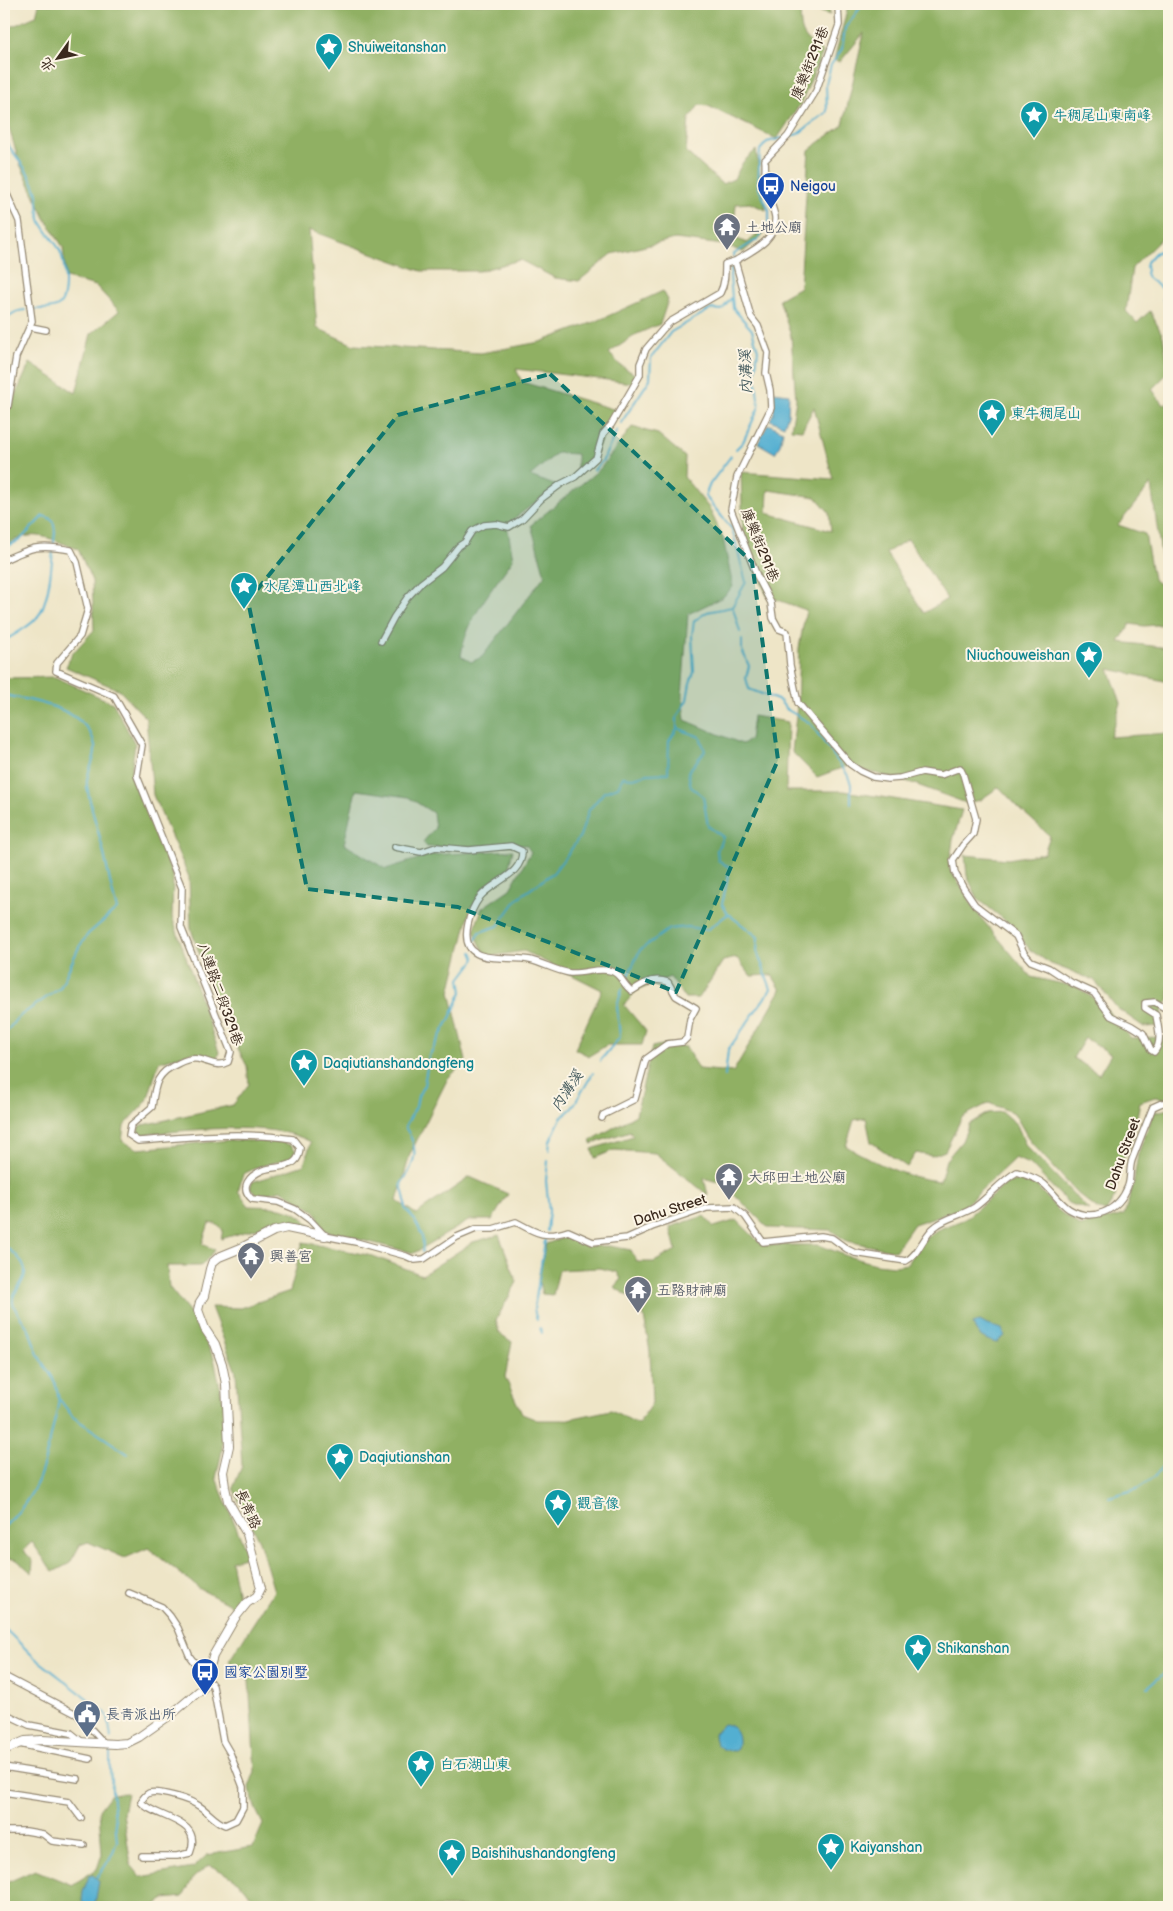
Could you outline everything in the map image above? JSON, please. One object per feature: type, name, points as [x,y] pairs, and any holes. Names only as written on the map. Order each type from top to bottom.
[{"type":"street","name":"康樂街291巷","points":[[838,4],[839,24],[816,91],[788,136],[765,160],[765,185],[775,216],[774,228],[766,241],[757,250],[735,261],[751,317],[758,326],[768,353],[766,373],[770,390],[771,408],[737,477],[731,510],[757,576],[771,602],[773,618],[779,628],[787,632],[790,665],[798,703],[850,764],[873,777],[894,779],[922,772],[941,775],[960,768],[976,819],[976,827],[973,834],[962,845],[954,860],[955,873],[975,905],[1016,936],[1024,953],[1031,961],[1049,968],[1072,983],[1094,993],[1111,1016],[1143,1033],[1151,1050],[1154,1052],[1157,1049],[1160,1031],[1156,1015],[1145,1008],[1145,1003],[1155,1002],[1163,1007],[1169,1007]]},
{"type":"street","points":[[4,188],[18,221],[32,321],[31,327],[16,356],[8,406],[4,413]]},
{"type":"street","points":[[380,642],[407,598],[420,584],[442,567],[459,546],[465,542],[472,531],[484,525],[496,524],[509,527],[522,518],[541,499],[561,484],[575,477],[596,458],[603,434],[611,425],[640,375],[640,364],[646,349],[670,322],[720,293],[725,279],[725,264],[735,261]]},
{"type":"street","points":[[31,327],[46,330]]},
{"type":"street","name":"八連路二段329巷","points":[[4,560],[30,548],[54,547],[71,550],[77,562],[88,609],[80,636],[57,663],[56,671],[114,696],[142,745],[137,776],[182,888],[182,927],[231,1052],[228,1062],[223,1065],[189,1058],[170,1066],[161,1073],[155,1086],[152,1107],[131,1126],[129,1135],[138,1141],[236,1134],[266,1135],[293,1139],[300,1148],[296,1161],[289,1166],[263,1170],[250,1179],[245,1185],[245,1190],[252,1199],[278,1202],[295,1209],[310,1220],[325,1236]]},
{"type":"street","points":[[395,848],[421,852],[436,847],[469,850],[511,846],[522,851],[522,860],[515,870],[481,896],[471,912],[466,938],[471,948],[482,957],[528,960],[570,973],[612,971],[618,974],[627,989],[632,991],[647,981],[660,979],[668,982],[676,996],[696,1008],[690,1019],[688,1038],[682,1042],[667,1044],[646,1059],[635,1099],[603,1115],[602,1118]]},
{"type":"street","name":"Dahu Street","points":[[325,1236],[356,1242],[415,1260],[424,1260],[457,1237],[476,1229],[493,1228],[516,1222],[543,1236],[568,1231],[593,1242],[627,1238],[652,1227],[707,1208],[734,1207],[745,1216],[763,1242],[821,1236],[832,1238],[855,1253],[906,1261],[915,1255],[927,1234],[937,1225],[973,1208],[1009,1176],[1017,1172],[1043,1183],[1069,1209],[1086,1215],[1098,1214],[1113,1208],[1123,1196],[1128,1185],[1131,1164],[1154,1107],[1169,1104]]},
{"type":"street","name":"長青路","points":[[4,1749],[25,1741],[42,1740],[127,1743],[139,1737],[173,1713],[204,1687],[213,1656],[235,1618],[247,1603],[257,1596],[261,1588],[247,1534],[228,1501],[225,1487],[223,1472],[229,1446],[226,1384],[215,1344],[205,1330],[200,1318],[198,1310],[200,1302],[204,1296],[212,1263],[219,1257],[274,1231],[287,1228],[325,1236]]},
{"type":"street","points":[[129,1593],[162,1607],[178,1628],[190,1657],[213,1686],[223,1741],[230,1752],[243,1787],[243,1807],[236,1820],[225,1825],[218,1822],[194,1802],[150,1792],[141,1802],[146,1808],[180,1822],[188,1829],[192,1840],[192,1848],[190,1853],[177,1856],[142,1856]]},
{"type":"street","points":[[4,1676],[78,1715],[104,1743]]},
{"type":"street","points":[[4,1713],[30,1725],[71,1733],[81,1741]]},
{"type":"street","points":[[19,1744],[90,1759]]},
{"type":"street","points":[[4,1767],[78,1779]]},
{"type":"street","points":[[4,1792],[68,1802],[81,1818]]},
{"type":"street","points":[[4,1831],[26,1831],[43,1834],[52,1841],[84,1845]]},
{"type":"highlighted area","points":[[550,374],[752,562],[778,760],[676,992],[458,907],[307,889],[248,601],[398,415]]},
{"type":"green space","points":[[39,4],[829,4],[830,15],[800,6],[803,34],[823,52],[801,103],[777,139],[708,106],[699,105],[689,119],[686,152],[722,184],[734,179],[743,162],[756,150],[766,210],[750,203],[736,204],[733,237],[747,243],[763,229],[763,235],[743,252],[724,245],[675,239],[612,254],[579,281],[555,278],[520,260],[479,271],[421,271],[309,230],[317,328],[354,345],[481,353],[540,342],[597,321],[663,291],[668,300],[660,324],[637,334],[609,353],[620,365],[636,375],[633,383],[516,369],[522,382],[616,410],[591,461],[577,471],[577,454],[557,453],[530,476],[557,486],[507,524],[513,559],[474,617],[464,642],[461,656],[471,662],[482,657],[545,575],[531,525],[600,469],[632,427],[658,434],[685,457],[684,477],[709,508],[723,538],[733,587],[723,597],[688,614],[682,696],[685,720],[742,744],[750,740],[753,716],[788,722],[786,791],[844,791],[962,810],[953,840],[949,868],[981,918],[1031,977],[1077,987],[1102,1004],[1131,1038],[1164,1037],[1169,1039],[1169,1099],[1155,1097],[1140,1102],[1131,1145],[1121,1162],[1115,1197],[1106,1211],[1097,1209],[1077,1193],[1030,1141],[1014,1113],[989,1103],[962,1117],[945,1151],[932,1156],[916,1153],[907,1167],[871,1142],[866,1118],[854,1120],[846,1146],[891,1169],[915,1177],[940,1181],[946,1160],[962,1141],[969,1124],[988,1113],[1002,1112],[1017,1125],[1026,1146],[1089,1210],[1068,1203],[1031,1165],[1015,1158],[962,1208],[914,1224],[895,1251],[847,1241],[830,1230],[768,1228],[724,1184],[704,1178],[708,1195],[655,1153],[614,1150],[595,1158],[592,1149],[633,1136],[630,1131],[591,1144],[590,1141],[636,1115],[652,1047],[667,1044],[686,1047],[698,1069],[733,1072],[781,990],[772,975],[751,976],[737,958],[723,961],[699,998],[685,998],[670,977],[636,991],[624,1005],[646,1031],[642,1045],[607,1045],[589,1056],[575,1049],[602,990],[524,951],[486,957],[474,931],[482,908],[510,889],[531,852],[526,845],[427,847],[423,842],[435,828],[433,813],[408,797],[356,790],[344,844],[386,869],[430,855],[513,850],[508,871],[471,907],[450,992],[466,1061],[448,1078],[410,1154],[397,1201],[416,1214],[470,1177],[508,1194],[492,1220],[470,1220],[414,1253],[325,1231],[315,1211],[281,1190],[259,1196],[250,1188],[252,1182],[304,1165],[311,1142],[294,1135],[273,1131],[226,1128],[137,1135],[139,1126],[233,1105],[249,1084],[247,1066],[219,1012],[191,929],[189,877],[153,795],[146,718],[119,690],[66,667],[72,654],[94,630],[92,581],[78,549],[41,536],[24,537],[4,546],[4,420],[30,363],[76,393],[91,334],[119,311],[96,286],[66,278],[63,247],[45,218],[20,164],[4,112],[4,30],[36,16]],"holes":[[[1085,1038],[1111,1054],[1099,1074],[1073,1058]]]},
{"type":"green space","points":[[846,4],[1169,4],[1169,236],[1162,238],[1132,268],[1126,311],[1137,323],[1150,311],[1163,336],[1169,372],[1152,389],[1163,405],[1169,401],[1169,624],[1144,626],[1130,624],[1119,642],[1169,648],[1169,682],[1109,669],[1121,703],[1110,737],[1169,733],[1169,1000],[1163,1007],[1161,1026],[1144,1027],[1118,1009],[1094,980],[1051,964],[1030,950],[1011,925],[978,899],[967,876],[965,855],[1008,859],[1044,853],[1050,836],[999,787],[980,800],[966,803],[909,782],[847,766],[817,777],[792,752],[797,707],[799,648],[806,610],[767,596],[743,544],[741,472],[833,479],[814,407],[802,430],[791,429],[796,400],[791,336],[779,299],[800,287],[809,150],[843,125],[864,33],[840,62],[834,60],[847,10]],"holes":[[[1151,484],[1166,589],[1153,579],[1145,534],[1118,525]],[[768,490],[816,497],[829,512],[831,531],[767,513]],[[908,539],[947,599],[924,613],[886,553]]]},
{"type":"green space","points":[[55,677],[113,703],[135,744],[131,773],[173,877],[172,917],[219,1052],[216,1062],[193,1052],[159,1062],[147,1101],[124,1126],[122,1141],[138,1149],[230,1140],[282,1142],[292,1146],[296,1151],[291,1158],[258,1167],[243,1174],[238,1191],[249,1206],[282,1208],[297,1214],[310,1226],[278,1222],[221,1239],[223,1230],[216,1224],[209,1223],[202,1244],[215,1250],[201,1266],[167,1266],[169,1287],[192,1316],[214,1358],[224,1406],[222,1451],[216,1478],[248,1556],[231,1561],[238,1597],[232,1606],[200,1589],[148,1548],[125,1558],[88,1542],[80,1545],[70,1563],[53,1572],[32,1542],[23,1550],[33,1561],[32,1573],[17,1560],[4,1557],[4,678]]},
{"type":"green space","points":[[1169,1109],[1169,1907],[256,1907],[243,1886],[225,1873],[209,1865],[193,1878],[183,1897],[164,1899],[152,1907],[4,1907],[4,1884],[35,1870],[72,1885],[97,1869],[102,1854],[99,1810],[111,1794],[127,1793],[123,1813],[131,1865],[141,1877],[193,1868],[207,1855],[253,1847],[263,1824],[256,1810],[249,1787],[255,1771],[249,1680],[229,1661],[274,1591],[259,1541],[233,1488],[242,1466],[236,1372],[211,1307],[240,1308],[290,1291],[303,1242],[373,1256],[422,1275],[473,1242],[499,1235],[517,1282],[496,1320],[499,1333],[512,1342],[505,1377],[522,1414],[537,1420],[564,1420],[611,1410],[638,1424],[652,1403],[650,1352],[642,1305],[614,1287],[621,1279],[617,1272],[599,1268],[559,1270],[553,1295],[542,1294],[538,1278],[546,1244],[567,1236],[586,1246],[609,1246],[631,1250],[637,1262],[654,1262],[676,1250],[670,1227],[704,1216],[714,1227],[737,1220],[762,1245],[819,1245],[847,1256],[876,1264],[895,1266],[907,1264],[919,1243],[937,1230],[965,1219],[1006,1184],[1017,1180],[1031,1180],[1059,1211],[1080,1226],[1124,1215],[1133,1186],[1138,1154],[1154,1112]]},
{"type":"water","points":[[773,392],[789,394],[788,415],[784,426],[770,420],[774,412]]},
{"type":"water","points":[[768,424],[783,431],[780,445],[775,453],[758,443]]},
{"type":"water","points":[[980,1321],[1002,1329],[1005,1336],[996,1343],[984,1338],[978,1334],[973,1323]]},
{"type":"water","points":[[723,1724],[732,1727],[738,1736],[737,1749],[734,1751],[722,1749],[715,1742],[714,1734]]},
{"type":"water","points":[[93,1875],[99,1881],[95,1904],[87,1906],[82,1902],[83,1892],[89,1876]]},
{"type":"waterway","name":"內溝溪","points":[[790,136],[798,134],[827,112],[826,84],[831,65],[842,49],[845,28],[860,8],[860,4]]},
{"type":"waterway","name":"內溝溪","points":[[734,257],[734,254],[758,239],[769,221],[769,210],[758,186],[760,150],[767,142],[783,138]]},
{"type":"waterway","points":[[4,139],[32,180],[37,195],[41,222],[60,251],[63,263],[65,288],[61,302],[58,306],[52,308],[35,309]]},
{"type":"waterway","points":[[1169,241],[1147,262],[1146,267],[1148,278],[1164,290],[1163,300],[1169,311]]},
{"type":"waterway","name":"內溝溪","points":[[732,266],[730,276],[733,308],[752,330],[758,350],[755,373],[759,407],[743,442],[736,449]]},
{"type":"waterway","points":[[621,423],[650,379],[651,358],[671,332],[711,309],[722,310],[732,297]]},
{"type":"waterway","points":[[4,331],[7,319],[12,314],[25,310]]},
{"type":"waterway","points":[[594,470],[603,460],[617,430]]},
{"type":"waterway","name":"內溝溪","points":[[725,1076],[728,1050],[771,989],[757,951],[758,937],[728,914],[722,904],[730,868],[718,860],[717,850],[723,837],[708,826],[703,796],[691,787],[688,772],[705,751],[700,737],[677,728],[677,717],[687,700],[694,672],[692,635],[694,621],[707,612],[732,607],[746,582],[732,529],[705,496],[710,484],[731,456]]},
{"type":"waterway","points":[[4,548],[20,540],[43,516],[52,521],[55,532],[52,565],[45,601],[36,619],[4,641]]},
{"type":"waterway","points":[[733,608],[740,632]]},
{"type":"waterway","points":[[742,640],[742,650],[749,666],[746,678],[749,689],[780,701],[786,709],[810,723],[847,774],[851,784],[851,803]]},
{"type":"waterway","points":[[4,695],[58,708],[82,723],[90,733],[95,751],[87,786],[117,909],[88,934],[79,947],[60,988],[17,1018],[4,1035]]},
{"type":"waterway","points":[[473,944],[480,932],[498,926],[518,898],[553,873],[580,836],[589,810],[604,792],[618,787],[623,777],[633,778],[648,774],[668,773],[669,741],[677,729]]},
{"type":"waterway","name":"內溝溪","points":[[626,980],[640,950],[669,929],[688,927],[707,930],[728,914]]},
{"type":"waterway","points":[[422,1252],[423,1240],[416,1223],[405,1208],[401,1184],[413,1163],[414,1156],[413,1142],[405,1127],[416,1107],[418,1096],[424,1085],[429,1056],[462,992],[460,979],[475,959],[472,952]]},
{"type":"waterway","name":"內溝溪","points":[[600,1061],[620,1037],[617,1006],[622,989]]},
{"type":"waterway","name":"內溝溪","points":[[549,1150],[550,1141],[561,1118],[572,1108],[593,1073]]},
{"type":"waterway","name":"內溝溪","points":[[547,1231],[549,1211],[546,1181],[548,1161]]},
{"type":"waterway","name":"內溝溪","points":[[537,1320],[534,1310],[545,1240]]},
{"type":"waterway","points":[[4,1246],[17,1256],[24,1265],[25,1273],[15,1293],[13,1299],[14,1306],[28,1328],[39,1356],[54,1380],[58,1400],[46,1457],[37,1482],[25,1504],[4,1527]]},
{"type":"waterway","name":"內溝溪","points":[[540,1328],[542,1333]]},
{"type":"waterway","points":[[60,1400],[73,1417],[128,1454]]},
{"type":"waterway","points":[[1109,1497],[1137,1489],[1155,1477],[1169,1456]]},
{"type":"waterway","points":[[4,1628],[35,1658],[105,1712],[108,1717],[111,1738]]},
{"type":"waterway","points":[[1148,1687],[1169,1669]]},
{"type":"waterway","points":[[97,1877],[109,1860],[117,1841],[110,1770],[110,1748]]},
{"type":"place","name":"Shuiweitanshan","points":[[329,71]]},
{"type":"place","name":"牛稠尾山東南峰","points":[[1034,139]]},
{"type":"place","name":"Neigou","points":[[771,210]]},
{"type":"place","name":"土地公廟","points":[[727,251]]},
{"type":"place","name":"東牛稠尾山","points":[[992,437]]},
{"type":"place","name":"水尾潭山西北峰","points":[[244,610]]},
{"type":"place","name":"Niuchouweishan","points":[[1089,679]]},
{"type":"place","name":"Daqiutianshandongfeng","points":[[304,1087]]},
{"type":"place","name":"大邱田土地公廟","points":[[729,1201]]},
{"type":"place","name":"興善宮","points":[[251,1280]]},
{"type":"place","name":"五路財神廟","points":[[638,1314]]},
{"type":"place","name":"Daqiutianshan","points":[[340,1481]]},
{"type":"place","name":"觀音像","points":[[558,1527]]},
{"type":"place","name":"Shikanshan","points":[[918,1672]]},
{"type":"place","name":"國家公園別墅","points":[[205,1696]]},
{"type":"place","name":"長青派出所","points":[[87,1738]]},
{"type":"place","name":"白石湖山東","points":[[421,1788]]},
{"type":"place","name":"Kaiyanshan","points":[[831,1871]]},
{"type":"place","name":"Baishihushandongfeng","points":[[452,1877]]}]
